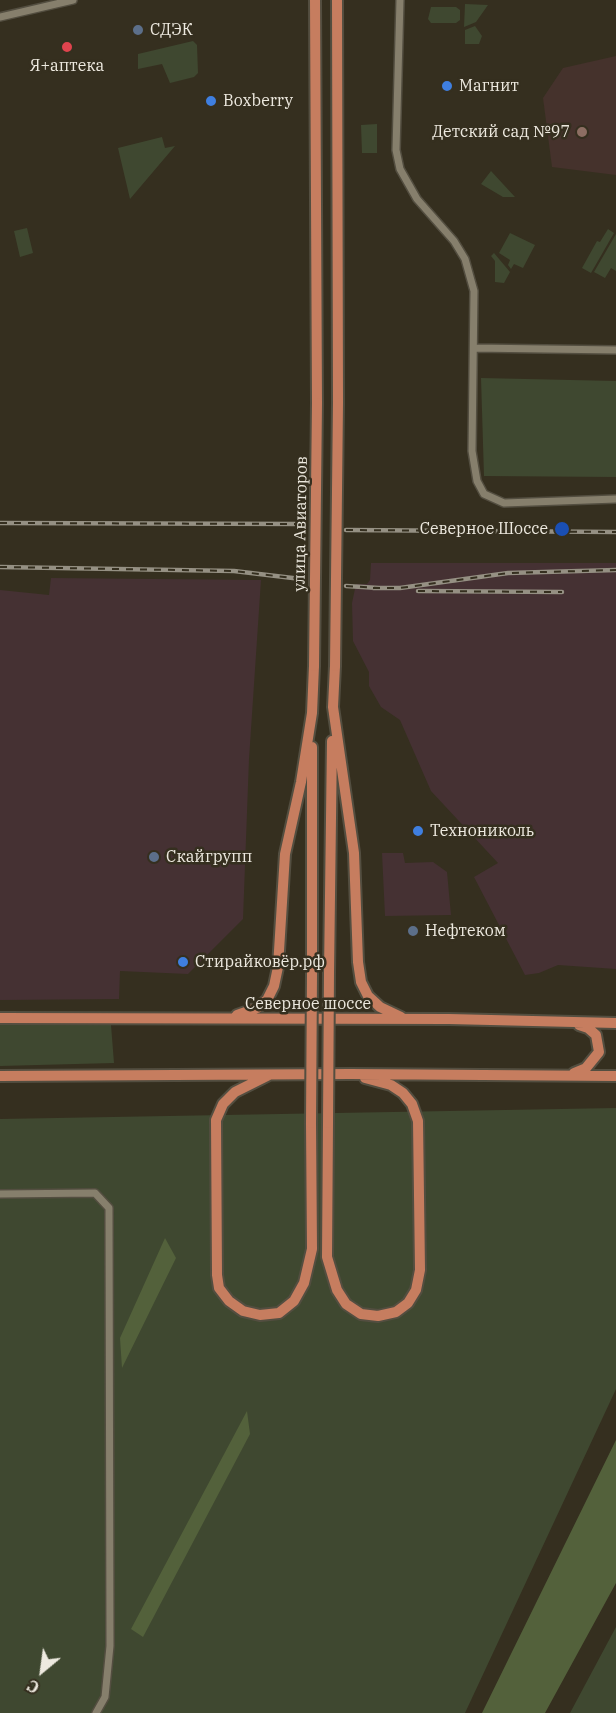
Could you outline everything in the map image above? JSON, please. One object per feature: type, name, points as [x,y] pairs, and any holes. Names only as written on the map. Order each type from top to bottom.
[{"type":"main road","name":"улица Авиаторов","points":[[228,1018],[257,1008],[267,999],[274,986],[278,967],[285,854],[301,782],[312,713],[317,403],[315,0]]},
{"type":"main road","points":[[337,0],[338,403],[327,1257],[338,1290],[346,1304],[361,1314],[378,1316],[396,1312],[408,1303],[416,1290],[420,1270],[418,1121],[412,1104],[403,1093],[391,1085],[350,1074]]},
{"type":"main road","points":[[333,707],[354,853],[358,962],[361,982],[368,996],[380,1007],[407,1019]]},
{"type":"main road","points":[[272,1074],[235,1092],[223,1104],[216,1120],[219,1288],[229,1301],[243,1311],[260,1316],[279,1313],[294,1301],[304,1283],[312,1249],[312,713]]},
{"type":"main road","name":"Северное шоссе","points":[[0,1018],[407,1019],[616,1023]]},
{"type":"main road","points":[[570,1023],[588,1028],[596,1035],[598,1042],[598,1052],[594,1060],[586,1068],[571,1074]]},
{"type":"main road","points":[[0,1076],[571,1074],[616,1076]]},
{"type":"street","points":[[0,17],[73,0]]},
{"type":"street","points":[[400,0],[396,129],[400,166],[408,187],[454,242],[465,259],[474,291],[473,464],[477,481],[484,494],[504,503],[616,499]]},
{"type":"street","points":[[474,348],[616,350]]},
{"type":"street","points":[[0,1194],[95,1193],[109,1208],[110,1646],[105,1697],[96,1713]]},
{"type":"shaded area","name":"Детский сад №97","points":[[616,56],[616,175],[552,167],[543,98],[563,68]]},
{"type":"shaded area","points":[[371,563],[616,563],[616,969],[558,965],[539,973],[525,975],[474,877],[498,863],[431,791],[400,720],[381,707],[369,686],[369,672],[353,641],[352,603],[356,584],[367,584],[370,580]]},
{"type":"shaded area","points":[[51,578],[261,580],[249,759],[243,919],[188,974],[120,971],[119,999],[0,1000],[0,590],[49,595]]},
{"type":"shaded area","points":[[382,853],[403,853],[405,863],[433,862],[447,872],[451,915],[385,916]]},
{"type":"green space","points":[[465,4],[488,5],[476,22],[464,27]]},
{"type":"green space","points":[[431,7],[456,7],[460,10],[460,20],[456,23],[431,23],[428,19]]},
{"type":"green space","points":[[475,26],[482,36],[479,44],[465,44],[465,30]]},
{"type":"green space","points":[[193,41],[197,45],[198,73],[194,77],[170,83],[162,64],[138,69],[138,54]]},
{"type":"green space","points":[[377,124],[377,153],[362,153],[361,125]]},
{"type":"green space","points":[[162,137],[165,148],[175,146],[130,199],[118,148]]},
{"type":"green space","points":[[491,171],[515,197],[503,197],[481,184]]},
{"type":"green space","points":[[27,228],[33,253],[20,257],[14,231]]},
{"type":"green space","points":[[608,229],[614,233],[591,273],[582,268],[597,241],[600,242]]},
{"type":"green space","points":[[510,233],[535,245],[523,268],[514,264],[511,269],[508,265],[510,260],[499,253]]},
{"type":"green space","points":[[616,234],[616,271],[611,268],[605,278],[594,272]]},
{"type":"green space","points":[[494,253],[510,272],[504,283],[495,282],[495,261],[491,256]]},
{"type":"green space","points":[[481,378],[616,381],[616,477],[484,476]]},
{"type":"green space","points":[[0,1025],[111,1025],[114,1063],[0,1066]]},
{"type":"green space","points":[[616,1108],[616,1389],[465,1713],[0,1713],[0,1119]]},
{"type":"green space","points":[[165,1238],[176,1258],[122,1368],[120,1338]]},
{"type":"green space","points":[[247,1411],[250,1434],[143,1637],[131,1629]]},
{"type":"green space","points":[[616,1440],[616,1583],[545,1713],[482,1713]]},
{"type":"green space","points":[[616,1627],[616,1713],[570,1713]]},
{"type":"railway","points":[[0,523],[302,524]]},
{"type":"railway","points":[[346,530],[616,532]]},
{"type":"railway","points":[[0,567],[234,571],[301,579]]},
{"type":"railway","points":[[373,588],[400,588],[508,573],[616,570]]},
{"type":"railway","points":[[346,586],[379,588]]},
{"type":"railway","points":[[418,591],[562,592]]},
{"type":"place","name":"СДЭК","points":[[138,30]]},
{"type":"place","name":"Я+аптека","points":[[67,47]]},
{"type":"place","name":"Магнит","points":[[447,86]]},
{"type":"place","name":"Boxberry","points":[[211,101]]},
{"type":"place","name":"Детский сад №97","points":[[582,132]]},
{"type":"place","name":"Северное Шоссе","points":[[562,529]]},
{"type":"place","name":"Технониколь","points":[[418,831]]},
{"type":"place","name":"Скайгрупп","points":[[154,857]]},
{"type":"place","name":"Нефтеком","points":[[413,931]]},
{"type":"place","name":"Стирайковёр.рф","points":[[183,962]]}]
